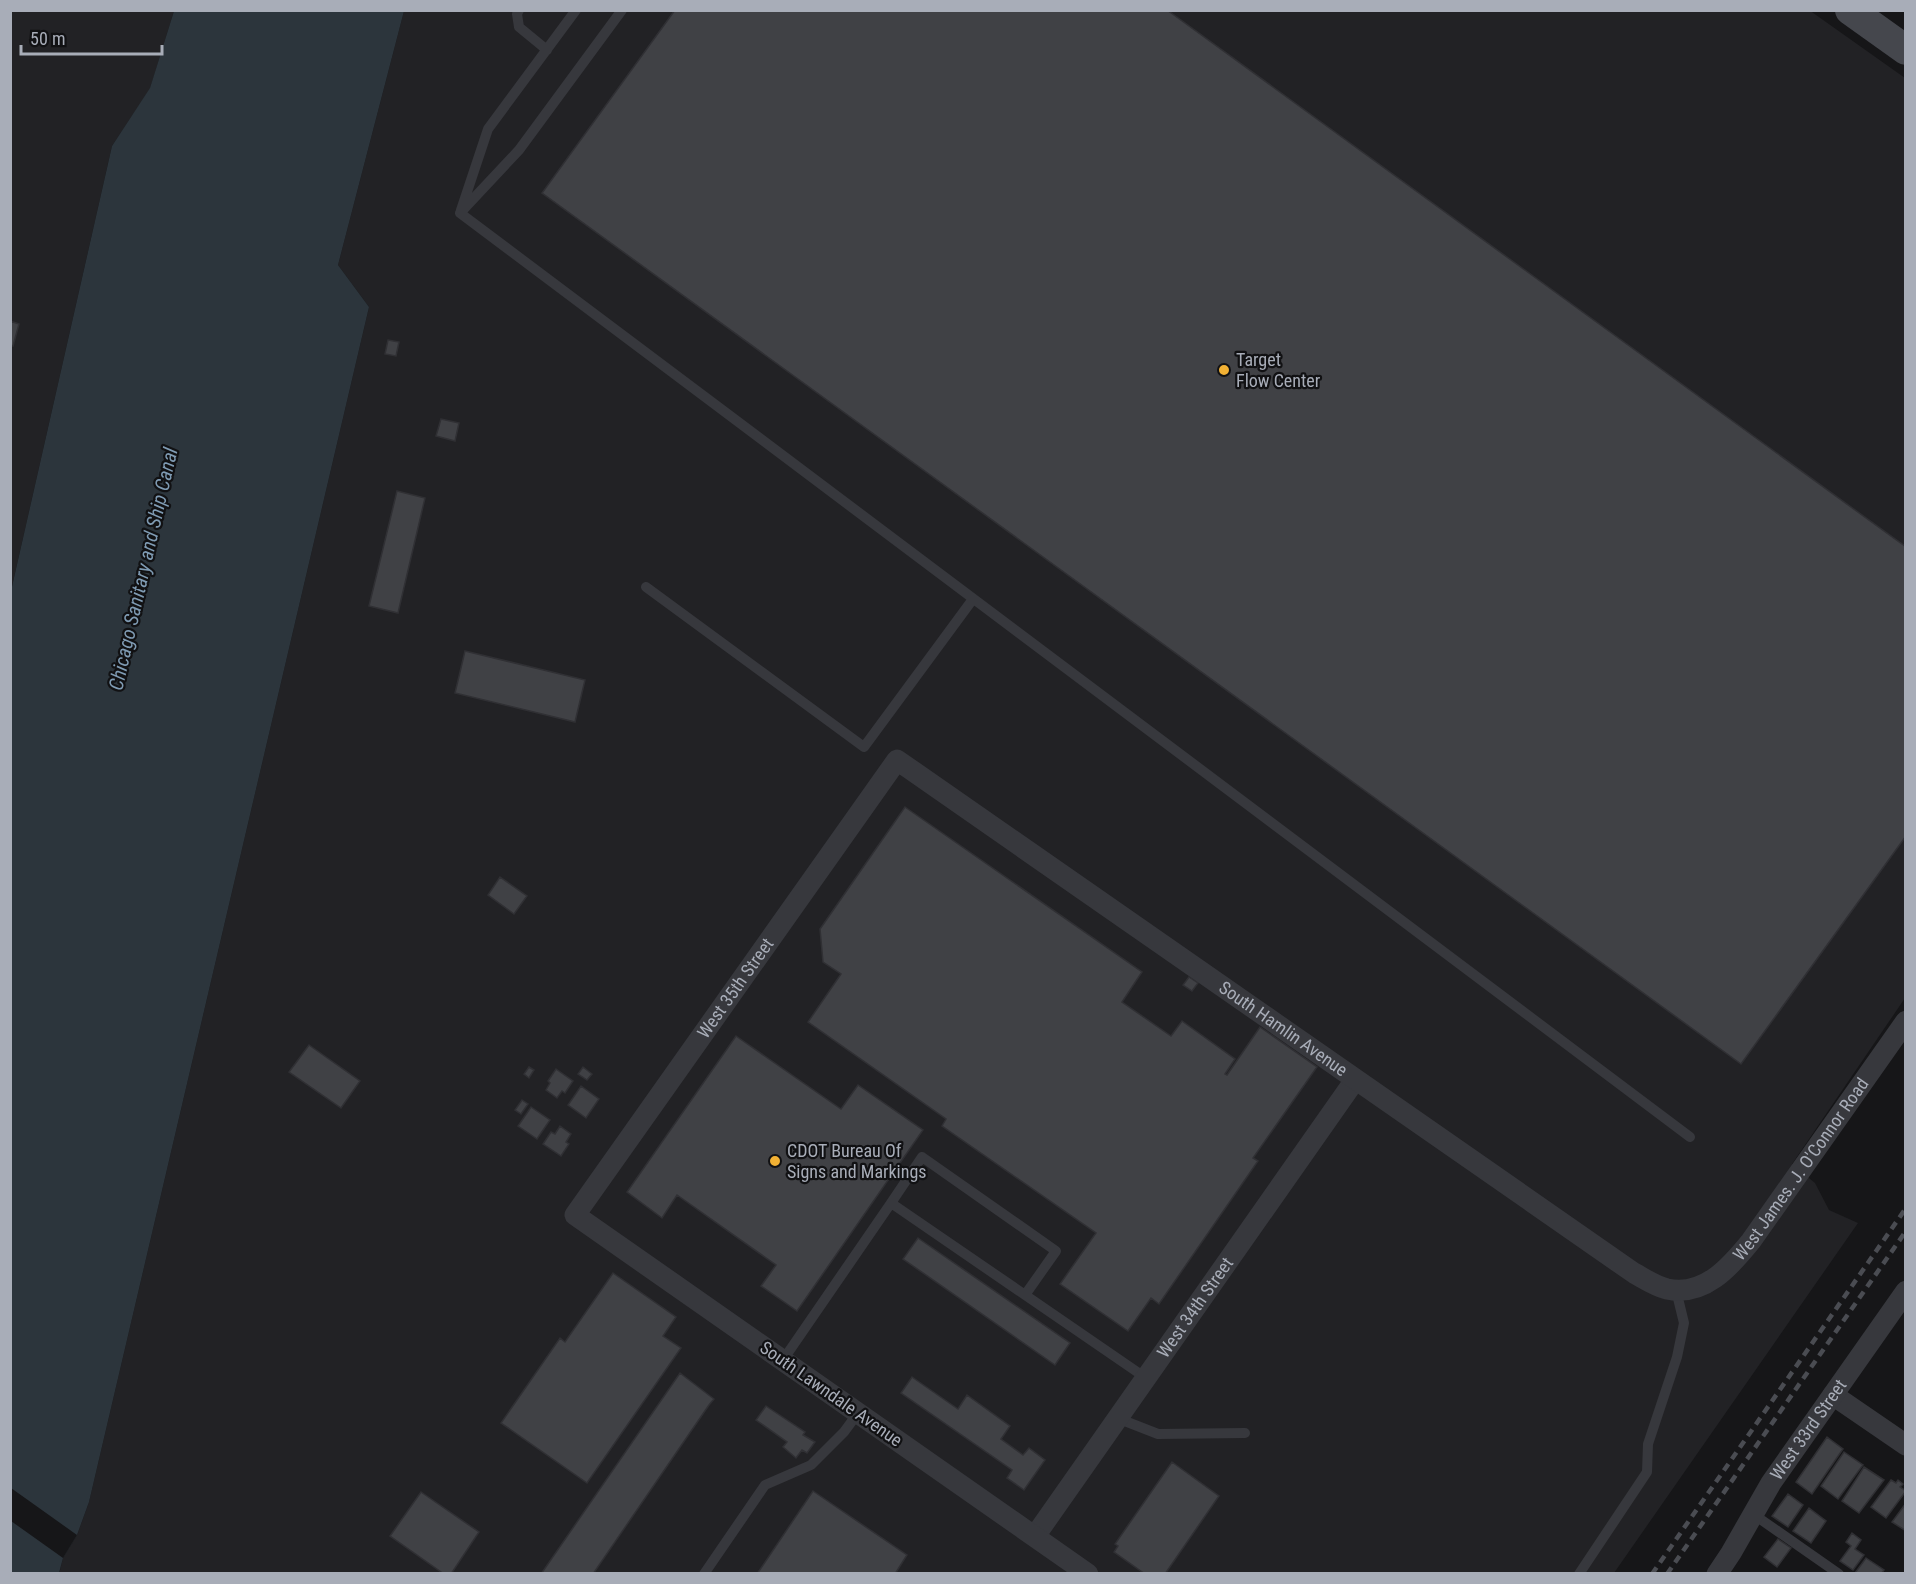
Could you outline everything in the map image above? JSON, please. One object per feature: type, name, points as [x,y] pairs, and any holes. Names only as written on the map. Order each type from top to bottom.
[{"type":"main road","points":[[1850,10],[1905,50]]},
{"type":"street","name":"South Hamlin Avenue","points":[[897,760],[1634,1273],[1653,1284],[1676,1290]]},
{"type":"street","name":"West 35th Street","points":[[575,1215],[897,760]]},
{"type":"street","name":"West James. J. O'Connor Road","points":[[1676,1290],[1699,1287],[1713,1280],[1733,1263],[1751,1241],[1905,1021]]},
{"type":"street","name":"West 34th Street","points":[[1035,1536],[1355,1080]]},
{"type":"street","name":"South Lawndale Avenue","points":[[575,1215],[1088,1574]]},
{"type":"street","name":"West 33rd Street","points":[[1717,1574],[1770,1483],[1905,1291]]},
{"type":"street","points":[[1833,1395],[1905,1445]]},
{"type":"lane","points":[[519,10],[517,14],[519,27],[547,50]]},
{"type":"lane","points":[[460,213],[488,129],[576,10]]},
{"type":"lane","points":[[460,213],[519,150],[622,10]]},
{"type":"lane","points":[[460,213],[1690,1137]]},
{"type":"lane","points":[[646,587],[864,747],[974,599]]},
{"type":"lane","points":[[783,1360],[922,1157],[1056,1251],[1026,1295]]},
{"type":"lane","points":[[891,1203],[1146,1378]]},
{"type":"lane","points":[[1578,1574],[1647,1472],[1648,1444],[1677,1357],[1684,1323],[1676,1290]]},
{"type":"lane","points":[[704,1574],[765,1485],[811,1465],[844,1432],[858,1413]]},
{"type":"lane","points":[[1117,1418],[1158,1434],[1245,1433]]},
{"type":"lane","points":[[1754,1514],[1839,1574]]},
{"type":"shaded area","points":[[1809,10],[1905,78],[1905,998],[1792,1164],[1815,1183],[1829,1210],[1858,1223],[1614,1573],[59,1574],[63,1558],[77,1535],[89,1502],[369,307],[338,265],[404,11]]},
{"type":"shaded area","points":[[11,11],[174,11],[150,89],[112,146],[11,591]]},
{"type":"water","name":"Chicago Sanitary and Ship Canal","points":[[174,11],[404,11],[338,265],[369,307],[89,1502],[77,1535],[63,1558],[59,1573],[11,1574],[11,591],[112,146],[150,88]]},
{"type":"pier","points":[[11,1488],[77,1535],[63,1558],[11,1521]]},
{"type":"building","name":"Target Flow Center","points":[[675,10],[1167,10],[1906,547],[1906,836],[1741,1064],[542,193]]},
{"type":"building","points":[[10,321],[19,324],[13,346],[10,345]]},
{"type":"building","points":[[388,340],[399,342],[396,356],[385,354]]},
{"type":"building","points":[[441,419],[459,423],[455,441],[436,436]]},
{"type":"building","points":[[397,491],[425,498],[398,613],[369,606]]},
{"type":"building","points":[[465,651],[585,680],[575,722],[455,693]]},
{"type":"building","points":[[905,807],[1142,972],[1122,1002],[1171,1036],[1182,1021],[1235,1059],[1225,1074],[1227,1075],[1260,1027],[1317,1067],[1253,1158],[1258,1161],[1159,1304],[1151,1298],[1128,1331],[1060,1284],[1096,1233],[942,1126],[946,1119],[808,1022],[841,974],[823,962],[820,929]]},
{"type":"building","points":[[500,877],[527,896],[514,914],[488,895]]},
{"type":"building","points":[[1189,977],[1198,983],[1192,991],[1183,985]]},
{"type":"building","name":"CDOT Bureau Of Signs and Markings","points":[[736,1036],[841,1109],[858,1085],[923,1130],[797,1311],[761,1286],[776,1265],[677,1195],[662,1218],[627,1192]]},
{"type":"building","points":[[309,1045],[360,1081],[341,1108],[289,1072]]},
{"type":"building","points":[[529,1067],[534,1070],[529,1078],[524,1074]]},
{"type":"building","points":[[583,1067],[592,1074],[587,1080],[578,1074]]},
{"type":"building","points":[[556,1069],[573,1081],[565,1093],[562,1091],[557,1098],[546,1090],[550,1083],[548,1081]]},
{"type":"building","points":[[581,1086],[599,1099],[586,1118],[568,1105]]},
{"type":"building","points":[[522,1100],[528,1104],[521,1114],[515,1110]]},
{"type":"building","points":[[531,1107],[550,1120],[537,1139],[518,1126]]},
{"type":"building","points":[[560,1126],[571,1134],[566,1142],[569,1144],[561,1156],[543,1144],[551,1132],[555,1134]]},
{"type":"building","points":[[918,1238],[1070,1343],[1055,1365],[903,1259]]},
{"type":"building","points":[[613,1273],[676,1317],[663,1336],[681,1348],[587,1483],[501,1423],[560,1338],[565,1342]]},
{"type":"building","points":[[680,1373],[714,1399],[593,1574],[541,1574]]},
{"type":"building","points":[[912,1377],[958,1409],[967,1395],[1010,1426],[1001,1439],[1023,1455],[1029,1448],[1045,1460],[1024,1490],[1007,1478],[1012,1470],[901,1393]]},
{"type":"building","points":[[766,1406],[805,1432],[803,1435],[815,1442],[807,1453],[802,1450],[796,1458],[783,1447],[787,1442],[756,1420]]},
{"type":"building","points":[[1827,1437],[1843,1449],[1812,1494],[1796,1482]]},
{"type":"building","points":[[1844,1452],[1863,1465],[1838,1499],[1821,1486]]},
{"type":"building","points":[[1172,1462],[1219,1496],[1165,1574],[1145,1574],[1114,1552],[1118,1546],[1115,1544]]},
{"type":"building","points":[[1864,1467],[1884,1480],[1859,1513],[1842,1501]]},
{"type":"building","points":[[1891,1480],[1896,1483],[1898,1480],[1903,1484],[1900,1487],[1906,1491],[1886,1518],[1871,1507]]},
{"type":"building","points":[[813,1491],[907,1555],[895,1574],[757,1574]]},
{"type":"building","points":[[421,1492],[479,1532],[451,1574],[444,1574],[390,1536]]},
{"type":"building","points":[[1788,1494],[1803,1505],[1788,1527],[1772,1516]]},
{"type":"building","points":[[1906,1503],[1906,1531],[1892,1522]]},
{"type":"building","points":[[1809,1508],[1826,1521],[1811,1543],[1793,1531]]},
{"type":"building","points":[[1852,1533],[1861,1540],[1855,1549],[1864,1555],[1853,1570],[1840,1561],[1851,1546],[1846,1542]]},
{"type":"building","points":[[1778,1539],[1791,1548],[1777,1567],[1764,1557]]},
{"type":"building","points":[[1866,1558],[1884,1570],[1881,1574],[1855,1573]]},
{"type":"railway","points":[[1652,1574],[1906,1208]]},
{"type":"railway","points":[[1667,1574],[1906,1231]]},
{"type":"place","name":"Target Flow Center","points":[[1224,370]]},
{"type":"place","name":"CDOT Bureau Of Signs and Markings","points":[[775,1161]]}]
